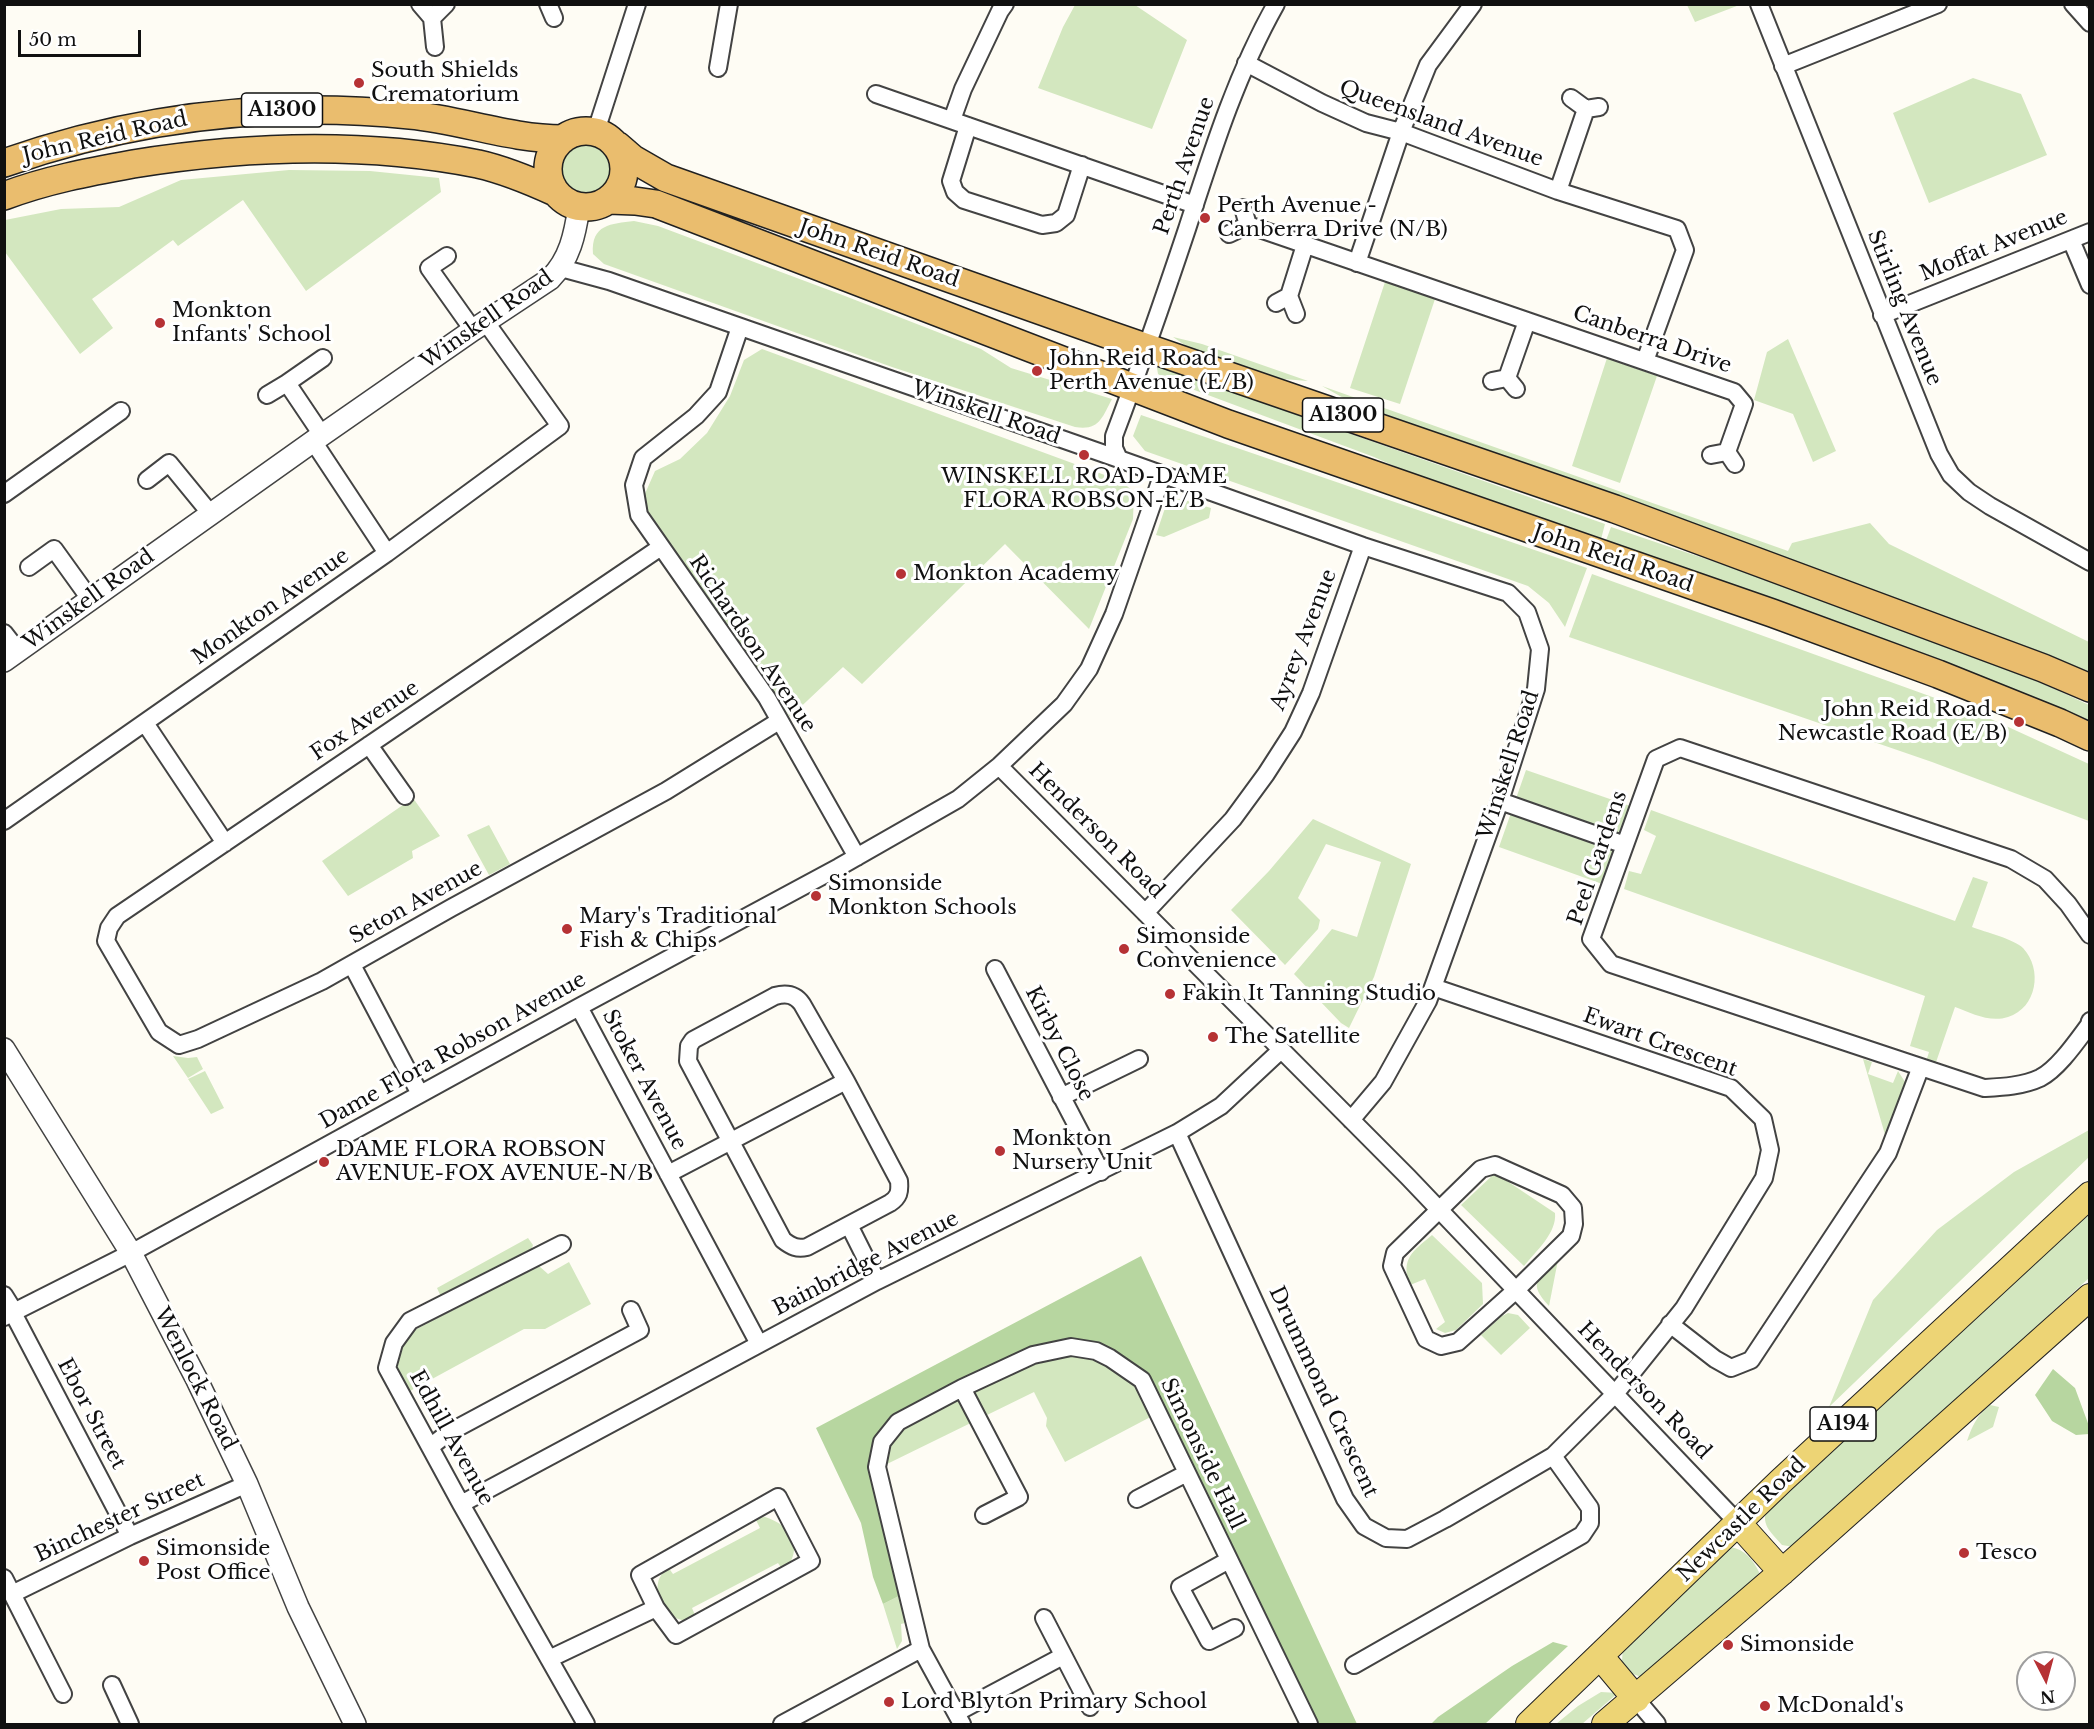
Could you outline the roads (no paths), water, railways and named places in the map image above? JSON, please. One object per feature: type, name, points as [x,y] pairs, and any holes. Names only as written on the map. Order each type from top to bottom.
[{"type":"highway","name":"John Reid Road","points":[[4,163],[43,149],[135,127],[247,111],[311,110],[409,115],[459,122],[517,136],[563,139]]},
{"type":"highway","points":[[247,111],[251,134],[264,137],[316,136],[397,141],[479,164]]},
{"type":"highway","points":[[584,130],[596,131],[612,140],[618,147],[625,169],[621,186],[609,200],[590,208],[579,207],[562,199],[555,192],[550,182],[549,158],[554,147],[563,139],[584,130]]},
{"type":"highway","name":"John Reid Road","points":[[618,147],[633,159],[666,178],[1615,509],[2032,664],[2090,688]]},
{"type":"highway","name":"John Reid Road","points":[[4,196],[86,172],[159,160],[215,153],[296,149],[372,151],[479,164],[510,173],[555,192]]},
{"type":"highway","name":"John Reid Road","points":[[609,200],[656,204],[1132,388],[1375,476],[1772,613],[1938,674],[2090,737]]},
{"type":"main road","name":"Newcastle Road","points":[[1529,1725],[1738,1523],[2090,1195]]},
{"type":"main road","points":[[1605,1725],[1782,1572],[2090,1297]]},
{"type":"main road","points":[[1738,1523],[1782,1572]]},
{"type":"main road","points":[[1600,1656],[1636,1699]]},
{"type":"street","points":[[420,4],[432,18],[435,47]]},
{"type":"street","points":[[432,18],[446,4]]},
{"type":"street","points":[[596,131],[637,4]]},
{"type":"street","points":[[718,68],[729,4]]},
{"type":"street","points":[[1005,4],[963,89],[951,181],[955,192],[964,200],[1042,225],[1056,223],[1066,215],[1082,165]]},
{"type":"street","name":"Perth Avenue","points":[[1148,348],[1218,133],[1246,63],[1276,4]]},
{"type":"street","points":[[1357,263],[1401,132],[1428,65],[1473,4]]},
{"type":"street","name":"Stirling Avenue","points":[[1759,4],[1939,454],[1952,475],[1969,492],[1990,507],[2090,562]]},
{"type":"street","points":[[1783,66],[1938,4]]},
{"type":"street","points":[[2073,4],[2090,23]]},
{"type":"street","name":"Queensland Avenue","points":[[1246,63],[1322,104],[1366,123],[1401,132],[1558,191],[1677,229],[1685,250],[1645,361]]},
{"type":"street","points":[[876,94],[1195,205]]},
{"type":"street","name":"Queensland Avenue","points":[[1558,191],[1593,108],[1571,98]]},
{"type":"street","points":[[561,268],[571,248],[579,207]]},
{"type":"street","points":[[1229,234],[1248,225],[1243,208]]},
{"type":"street","name":"Canberra Drive","points":[[1248,225],[1734,392],[1744,404],[1724,457]]},
{"type":"street","name":"Moffat Avenue","points":[[1882,315],[2090,232]]},
{"type":"street","points":[[2071,240],[2090,285]]},
{"type":"street","points":[[1296,314],[1282,300],[1305,245]]},
{"type":"street","points":[[447,256],[429,268],[479,326]]},
{"type":"street","name":"Winskell Road","points":[[11,656],[317,438],[550,279],[561,268],[609,281],[1363,546],[1508,593],[1527,612],[1540,649],[1536,689],[1500,801],[1428,1001],[1383,1082],[1351,1120]]},
{"type":"street","points":[[1505,383],[1527,321]]},
{"type":"street","name":"Monkton Avenue","points":[[4,821],[387,553],[560,426],[479,326]]},
{"type":"street","name":"Richardson Avenue","points":[[740,327],[718,392],[696,416],[643,458],[634,485],[639,515],[767,698],[857,857]]},
{"type":"street","points":[[1119,459],[1114,448],[1114,436],[1148,348]]},
{"type":"street","points":[[267,395],[322,358]]},
{"type":"street","points":[[287,383],[317,438],[387,553]]},
{"type":"street","points":[[4,494],[122,411]]},
{"type":"street","points":[[147,480],[169,463],[210,513]]},
{"type":"street","name":"Dame Flora Robson Avenue","points":[[11,1314],[131,1253],[958,800],[999,766],[1064,704],[1089,669],[1114,614],[1162,476]]},
{"type":"street","name":"Ayrey Avenue","points":[[1145,913],[1233,819],[1293,732],[1311,693],[1363,546]]},
{"type":"street","name":"Fox Avenue","points":[[106,941],[109,928],[117,916],[661,547]]},
{"type":"street","points":[[29,567],[54,549],[90,599]]},
{"type":"street","points":[[4,633],[11,656]]},
{"type":"street","name":"Seton Avenue","points":[[106,941],[159,1032],[179,1045],[198,1039],[352,965],[460,903],[666,791],[779,721]]},
{"type":"street","points":[[146,723],[225,843]]},
{"type":"street","points":[[369,745],[405,796]]},
{"type":"street","name":"Peel Gardens","points":[[2090,935],[2068,904],[2045,879],[2011,859],[1680,748],[1656,759],[1591,939],[1611,964],[1856,1045],[1920,1069],[1984,1088],[2008,1087],[2041,1077],[2068,1053],[2090,1021]]},
{"type":"street","name":"Henderson Road","points":[[999,766],[1439,1209],[1738,1523]]},
{"type":"street","points":[[1500,801],[1625,845]]},
{"type":"street","points":[[352,965],[420,1094]]},
{"type":"street","name":"Kirby Close","points":[[995,969],[1101,1172]]},
{"type":"street","name":"Ewart Crescent","points":[[1433,987],[1731,1088],[1763,1119],[1770,1150],[1764,1178],[1684,1308],[1615,1394]]},
{"type":"street","points":[[783,994],[798,998],[846,1081],[898,1181],[900,1189],[897,1198],[807,1247],[791,1246],[783,1240],[688,1061],[688,1046],[693,1040],[765,1001],[783,994]]},
{"type":"street","name":"Stoker Avenue","points":[[579,1007],[759,1344]]},
{"type":"street","name":"Wenlock Road","points":[[4,1049],[131,1253],[197,1380],[247,1484],[298,1607],[355,1725]]},
{"type":"street","name":"Bainbridge Avenue","points":[[461,1504],[877,1281],[1177,1133],[1221,1106],[1281,1050]]},
{"type":"street","points":[[1061,1097],[1139,1059]]},
{"type":"street","points":[[1670,1324],[1715,1359],[1731,1368],[1751,1360],[1888,1153],[1920,1069]]},
{"type":"street","name":"Stoker Avenue","points":[[668,1174],[846,1081]]},
{"type":"street","name":"Drummond Crescent","points":[[1177,1133],[1345,1499],[1364,1526],[1386,1538],[1407,1539],[1445,1520],[1554,1456],[1615,1394]]},
{"type":"street","points":[[1495,1165],[1562,1195],[1574,1208],[1571,1236],[1516,1290],[1458,1342],[1441,1346],[1426,1339],[1392,1266],[1395,1253],[1439,1209],[1481,1169],[1495,1165]]},
{"type":"street","points":[[849,1225],[877,1281]]},
{"type":"street","name":"Edhill Avenue","points":[[562,1244],[410,1321],[394,1343],[387,1368],[586,1725]]},
{"type":"street","name":"Ebor Street","points":[[4,1295],[11,1314],[130,1536]]},
{"type":"street","points":[[430,1447],[448,1433],[640,1330],[631,1310]]},
{"type":"street","name":"Simonside Hall","points":[[959,1719],[921,1649],[877,1467],[882,1442],[898,1422],[962,1388],[1033,1355],[1071,1347],[1096,1351],[1142,1380],[1309,1725]]},
{"type":"street","points":[[962,1388],[1019,1497],[984,1515]]},
{"type":"street","points":[[1354,1665],[1582,1535],[1590,1523],[1590,1508],[1554,1456]]},
{"type":"street","points":[[1137,1499],[1187,1473]]},
{"type":"street","name":"Binchester Street","points":[[12,1594],[130,1536],[247,1484]]},
{"type":"street","points":[[778,1497],[811,1561],[676,1635],[656,1608],[640,1575],[778,1497]]},
{"type":"street","points":[[1229,1560],[1180,1587],[1209,1641],[1235,1628]]},
{"type":"street","points":[[4,1578],[63,1694]]},
{"type":"street","points":[[549,1659],[656,1608]]},
{"type":"street","points":[[1044,1618],[1090,1707]]},
{"type":"street","points":[[782,1725],[921,1649]]},
{"type":"street","points":[[959,1719],[1063,1656]]},
{"type":"street","points":[[112,1685],[129,1724]]},
{"type":"street","points":[[1636,1699],[1657,1725]]},
{"type":"place","name":"South Shields Crematorium","points":[[359,83]]},
{"type":"place","name":"Perth Avenue - Canberra Drive (N/B)","points":[[1205,218]]},
{"type":"place","name":"Monkton Infants' School","points":[[160,323]]},
{"type":"place","name":"John Reid Road - Perth Avenue (E/B)","points":[[1037,371]]},
{"type":"place","name":"WINSKELL ROAD-DAME FLORA ROBSON-E/B","points":[[1084,455]]},
{"type":"place","name":"Monkton Academy","points":[[901,574]]},
{"type":"place","name":"John Reid Road - Newcastle Road (E/B)","points":[[2019,722]]},
{"type":"place","name":"Simonside Monkton Schools","points":[[816,896]]},
{"type":"place","name":"Mary's Traditional Fish & Chips","points":[[567,929]]},
{"type":"place","name":"Simonside Convenience","points":[[1124,949]]},
{"type":"place","name":"Fakin It Tanning Studio","points":[[1170,994]]},
{"type":"place","name":"The Satellite","points":[[1213,1037]]},
{"type":"place","name":"Monkton Nursery Unit","points":[[1000,1151]]},
{"type":"place","name":"DAME FLORA ROBSON AVENUE-FOX AVENUE-N/B","points":[[324,1162]]},
{"type":"place","name":"Tesco","points":[[1964,1553]]},
{"type":"place","name":"Simonside Post Office","points":[[144,1561]]},
{"type":"place","name":"Simonside","points":[[1728,1645]]},
{"type":"place","name":"Lord Blyton Primary School","points":[[889,1702]]},
{"type":"place","name":"McDonald's","points":[[1765,1706]]}]
